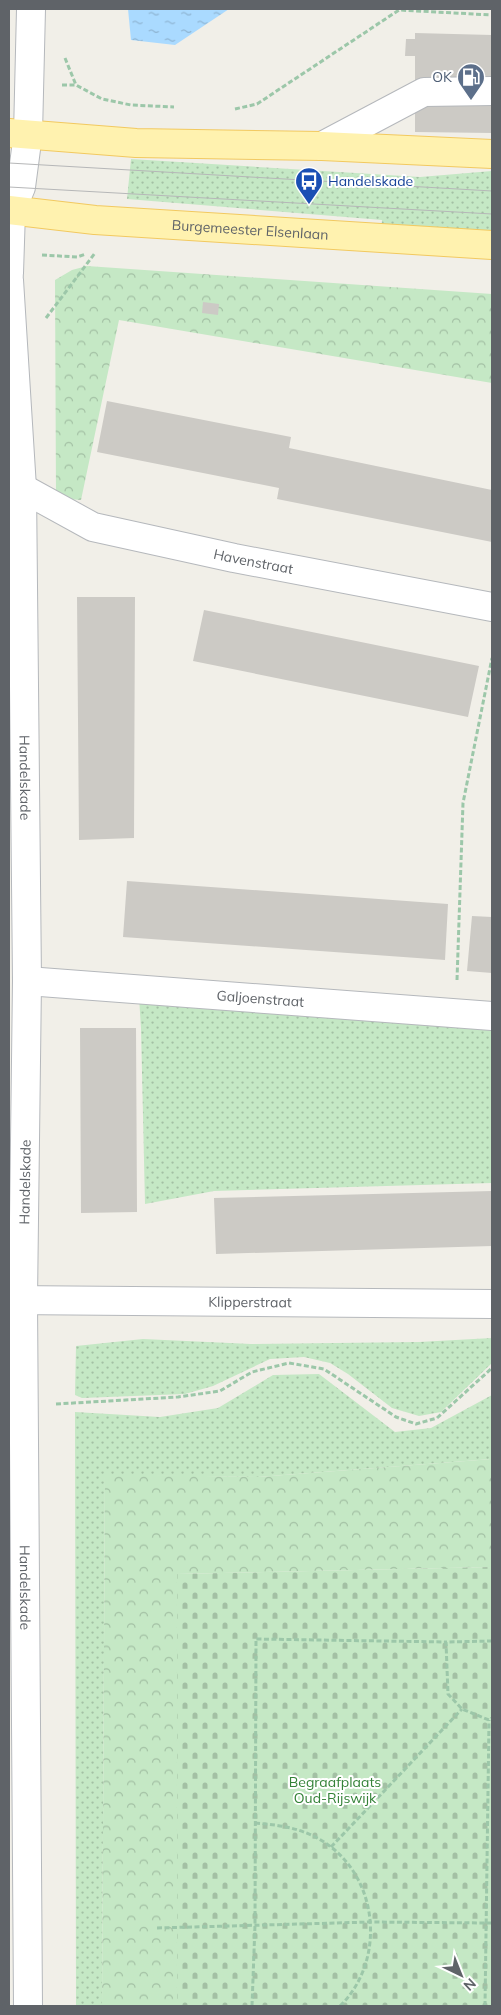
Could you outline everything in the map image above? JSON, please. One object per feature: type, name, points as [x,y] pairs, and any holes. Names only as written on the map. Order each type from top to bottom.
[{"type":"main road","points":[[18,134],[136,144],[322,146],[492,154]]},
{"type":"main road","name":"Burgemeester Elsenlaan","points":[[10,210],[95,220],[492,245]]},
{"type":"street","points":[[9,273],[10,210],[21,187],[18,134],[31,9]]},
{"type":"street","points":[[322,146],[424,92],[492,91]]},
{"type":"street","name":"Handelskade","points":[[9,280],[13,357],[27,981],[16,1300],[24,1406],[28,2006]]},
{"type":"street","name":"Havenstraat","points":[[15,488],[92,526],[234,558],[492,607]]},
{"type":"street","name":"Galjoenstraat","points":[[27,981],[492,1016]]},
{"type":"street","name":"Klipperstraat","points":[[16,1300],[492,1304]]},
{"type":"path","points":[[233,109],[257,104],[399,10],[492,15]]},
{"type":"path","points":[[102,99],[131,104],[178,108]]},
{"type":"path","points":[[9,253],[77,257],[97,251],[52,311],[13,357]]},
{"type":"path","points":[[456,1013],[464,804],[492,658]]},
{"type":"path","points":[[24,1406],[178,1397],[220,1391],[252,1372],[289,1363],[324,1370],[396,1417],[416,1424],[437,1418],[492,1368]]},
{"type":"path","points":[[252,2006],[255,1925],[256,1639],[492,1641]]},
{"type":"path","points":[[446,1642],[448,1694],[462,1709],[491,1719],[485,2006]]},
{"type":"path","points":[[331,1847],[462,1709]]},
{"type":"path","points":[[255,1823],[282,1825],[299,1830],[308,1833],[331,1847],[351,1868],[365,1894],[371,1922],[368,1960],[352,1995],[340,2006]]},
{"type":"path","points":[[157,1928],[371,1922],[492,1923]]},
{"type":"green space","points":[[131,159],[420,177],[492,171],[492,237],[381,231],[382,220],[127,199]]},
{"type":"green space","points":[[87,266],[492,294],[492,383],[119,320],[81,500],[56,498],[55,280],[72,270]]},
{"type":"green space","points":[[139,997],[492,1024],[492,1183],[214,1191],[145,1204]]},
{"type":"green space","points":[[492,1338],[492,1363],[441,1412],[419,1416],[392,1408],[348,1374],[330,1363],[304,1357],[270,1359],[213,1386],[185,1394],[82,1398],[75,1395],[76,1346],[143,1339],[251,1344],[419,1342]]},
{"type":"green space","points":[[319,1374],[395,1432],[431,1428],[492,1395],[492,1459],[258,1477],[105,1475],[102,2006],[76,2006],[75,1412],[160,1417],[218,1408],[273,1375]]},
{"type":"green space","points":[[492,1459],[492,1567],[177,1574],[177,2006],[102,2006],[105,1474],[258,1477]]},
{"type":"green space","name":"Begraafplaats Oud-Rijswijk","points":[[492,1567],[492,2006],[177,2006],[177,1574]]},
{"type":"water","points":[[128,9],[229,9],[175,45],[131,40]]},
{"type":"building","points":[[415,33],[492,35],[492,133],[415,132],[415,56],[405,56],[406,39],[415,39]]},
{"type":"building","points":[[203,302],[219,304],[218,315],[202,313]]},
{"type":"building","points":[[107,401],[291,437],[289,448],[492,490],[492,542],[277,499],[279,488],[97,452]]},
{"type":"building","points":[[77,597],[135,597],[134,838],[79,840]]},
{"type":"building","points":[[204,610],[479,666],[468,717],[193,661]]},
{"type":"building","points":[[127,881],[448,904],[445,960],[123,937]]},
{"type":"building","points":[[472,916],[492,917],[492,973],[467,971]]},
{"type":"building","points":[[80,1028],[136,1028],[137,1212],[81,1213]]},
{"type":"building","points":[[492,1191],[492,1246],[216,1254],[214,1198]]},
{"type":"tram line","points":[[9,163],[492,191]]},
{"type":"tram line","points":[[9,187],[492,214]]},
{"type":"place","name":"OK","points":[[471,101]]},
{"type":"place","name":"Handelskade","points":[[309,205]]}]
